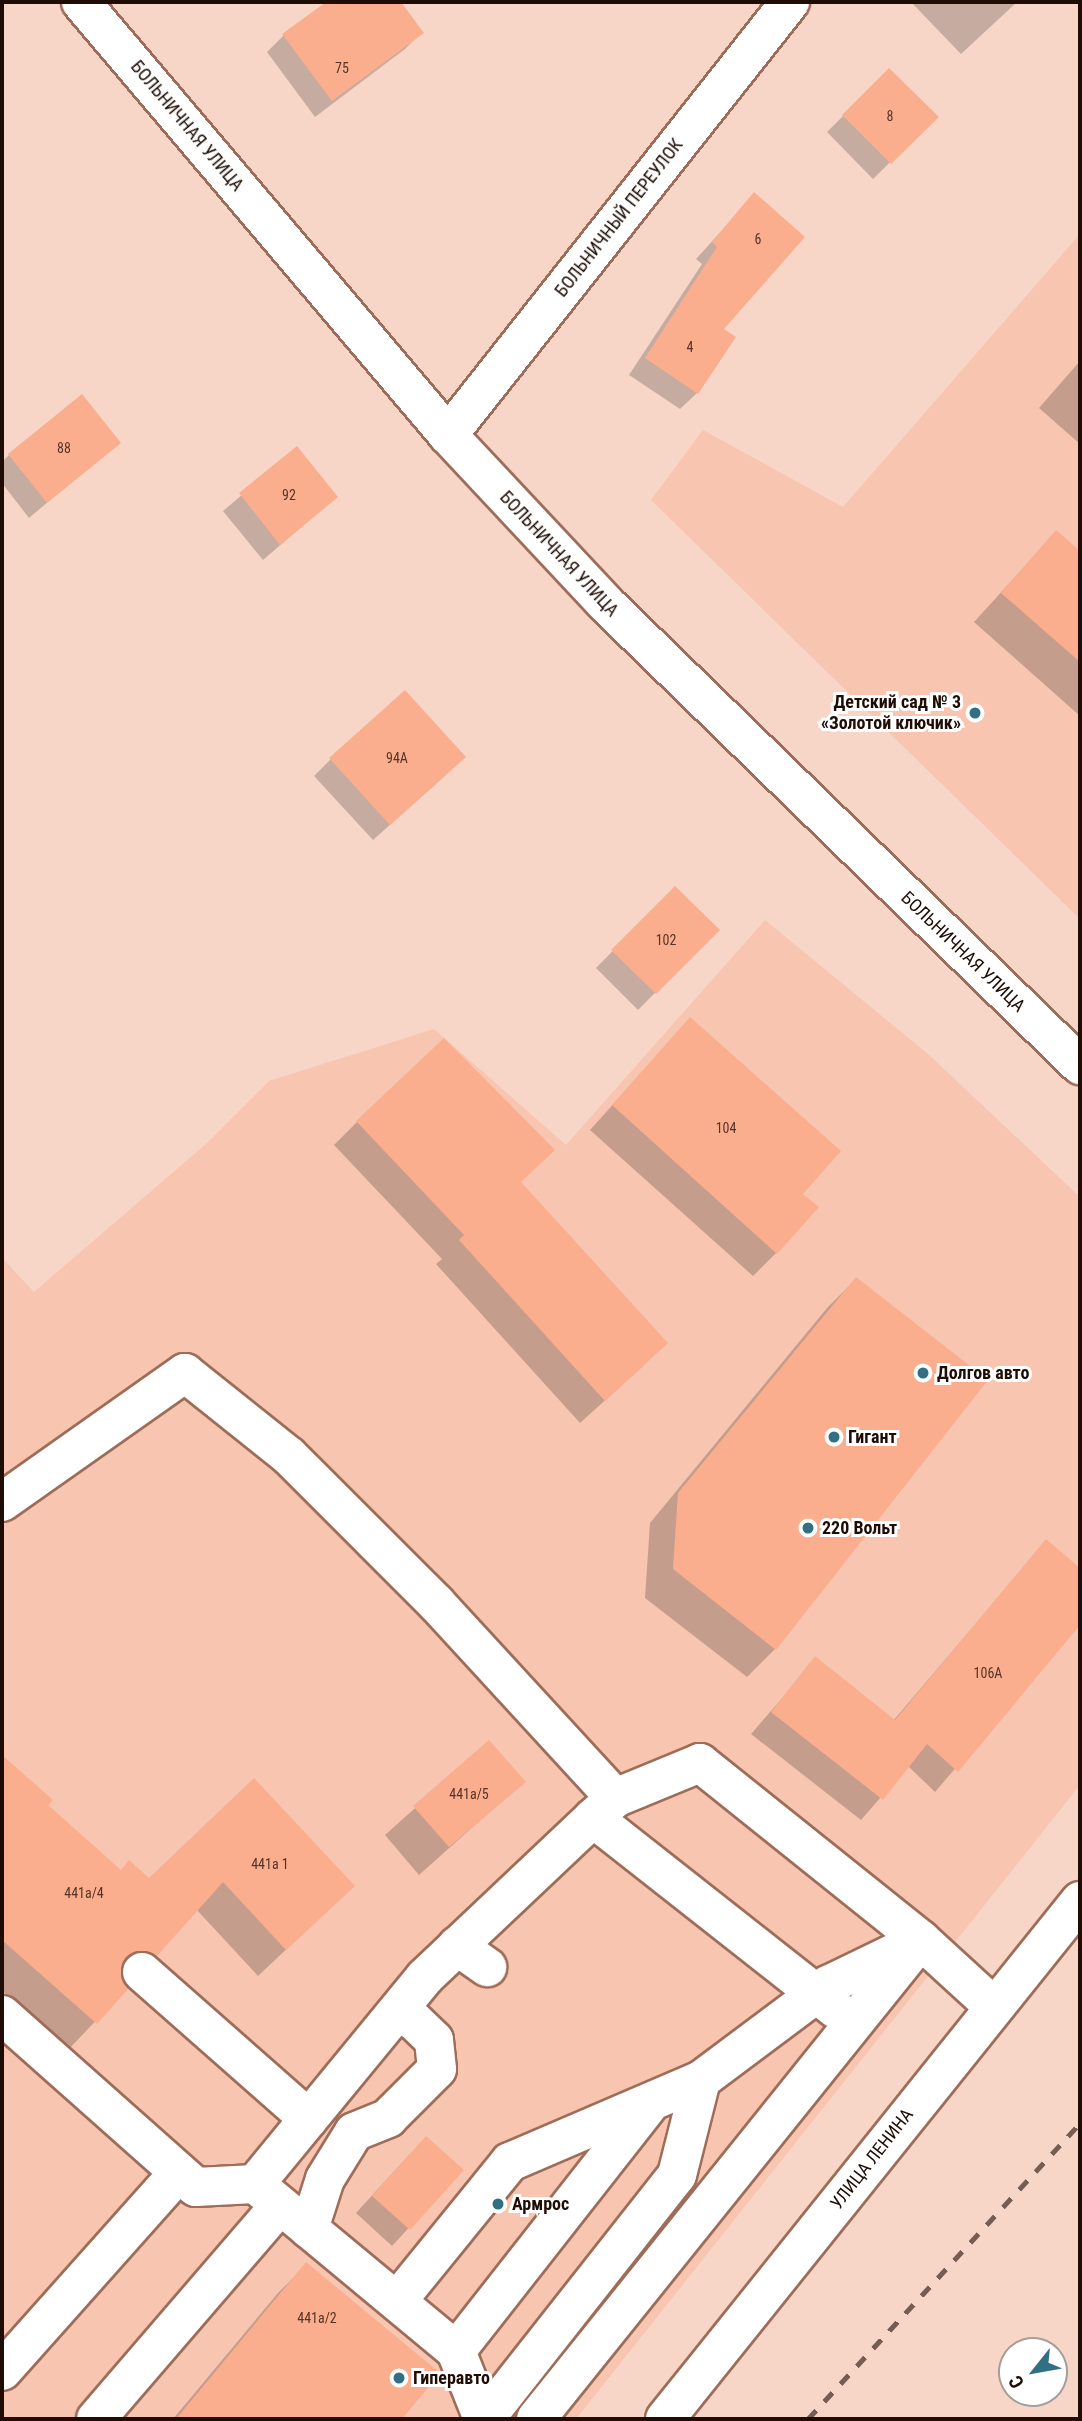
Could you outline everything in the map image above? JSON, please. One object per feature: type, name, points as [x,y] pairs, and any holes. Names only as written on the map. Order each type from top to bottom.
[{"type":"street","name":"БОЛЬНИЧНАЯ УЛИЦА","points":[[81,2],[448,435],[605,603],[1080,1065]]},
{"type":"street","name":"БОЛЬНИЧНЫЙ ПЕРЕУЛОК","points":[[448,435],[790,2]]},
{"type":"street","points":[[2,1502],[185,1373],[289,1456],[436,1603],[604,1808],[816,1994],[854,2023]]},
{"type":"street","points":[[96,2419],[268,2195],[309,2119],[425,1977],[472,1956],[604,1808],[701,1763],[920,1940],[993,2006]]},
{"type":"street","name":"УЛИЦА ЛЕНИНА","points":[[665,2419],[1080,1900]]},
{"type":"street","points":[[397,2301],[510,2162],[701,2080],[828,1985],[920,1940]]},
{"type":"street","points":[[536,2419],[920,1940]]},
{"type":"street","points":[[142,1972],[309,2119]]},
{"type":"street","points":[[309,2229],[326,2179],[354,2132],[388,2118],[438,2069],[433,2040],[414,2021],[397,2012]]},
{"type":"street","points":[[2,2015],[196,2188],[268,2195],[397,2301],[456,2351],[484,2419],[677,2175],[701,2080]]},
{"type":"street","points":[[456,2351],[650,2104]]},
{"type":"street","points":[[2,2369],[178,2172]]},
{"type":"shaded area","name":"Детский сад № 3 «Золотой ключик»","points":[[1080,234],[1080,919],[651,500],[703,430],[843,507]]},
{"type":"shaded area","points":[[765,920],[928,1054],[1080,1197],[1080,1785],[576,2419],[2,2419],[2,1258],[34,1292],[206,1144],[269,1081],[434,1029],[566,1145]]},
{"type":"building","points":[[326,2],[401,2],[424,33],[332,101],[282,34]]},
{"type":"building","points":[[889,68],[939,117],[891,164],[842,115]]},
{"type":"building","points":[[754,192],[805,237],[724,329],[736,337],[698,394],[645,358],[717,247],[712,242]]},
{"type":"building","points":[[82,394],[121,443],[47,503],[8,454]]},
{"type":"building","points":[[297,446],[338,497],[280,545],[239,493]]},
{"type":"building","points":[[1056,530],[1080,551],[1080,662],[1001,593]]},
{"type":"building","points":[[405,690],[466,757],[390,825],[329,758]]},
{"type":"building","points":[[675,886],[720,930],[656,994],[611,950]]},
{"type":"building","points":[[690,1017],[841,1151],[803,1194],[819,1207],[777,1254],[612,1105]]},
{"type":"building","points":[[444,1038],[555,1150],[521,1182],[668,1343],[605,1401],[459,1240],[464,1235],[356,1121]]},
{"type":"building","name":"Гигант","points":[[856,1277],[988,1380],[776,1650],[673,1569],[678,1493]]},
{"type":"building","points":[[1046,1539],[1080,1568],[1080,1625],[958,1772],[927,1744],[883,1800],[771,1712],[815,1656],[895,1720]]},
{"type":"building","points":[[489,1740],[526,1782],[449,1847],[413,1806]]},
{"type":"building","points":[[2,1755],[53,1800],[48,1805],[121,1870],[129,1860],[149,1878],[254,1778],[355,1886],[286,1950],[223,1882],[157,1956],[146,1951],[136,1951],[126,1957],[121,1968],[122,1980],[128,1989],[97,2024],[2,1940]]},
{"type":"building","points":[[426,2136],[464,2170],[410,2230],[372,2196]]},
{"type":"building","points":[[306,2262],[440,2373],[402,2419],[176,2419]]},
{"type":"railway","points":[[808,2419],[1080,2123]]},
{"type":"place","name":"Детский сад № 3 «Золотой ключик»","points":[[975,713]]},
{"type":"place","name":"Долгов авто","points":[[923,1373]]},
{"type":"place","name":"Гигант","points":[[834,1437]]},
{"type":"place","name":"220 Вольт","points":[[808,1528]]},
{"type":"place","name":"Армрос","points":[[498,2204]]},
{"type":"place","name":"Гиперавто","points":[[399,2378]]}]
